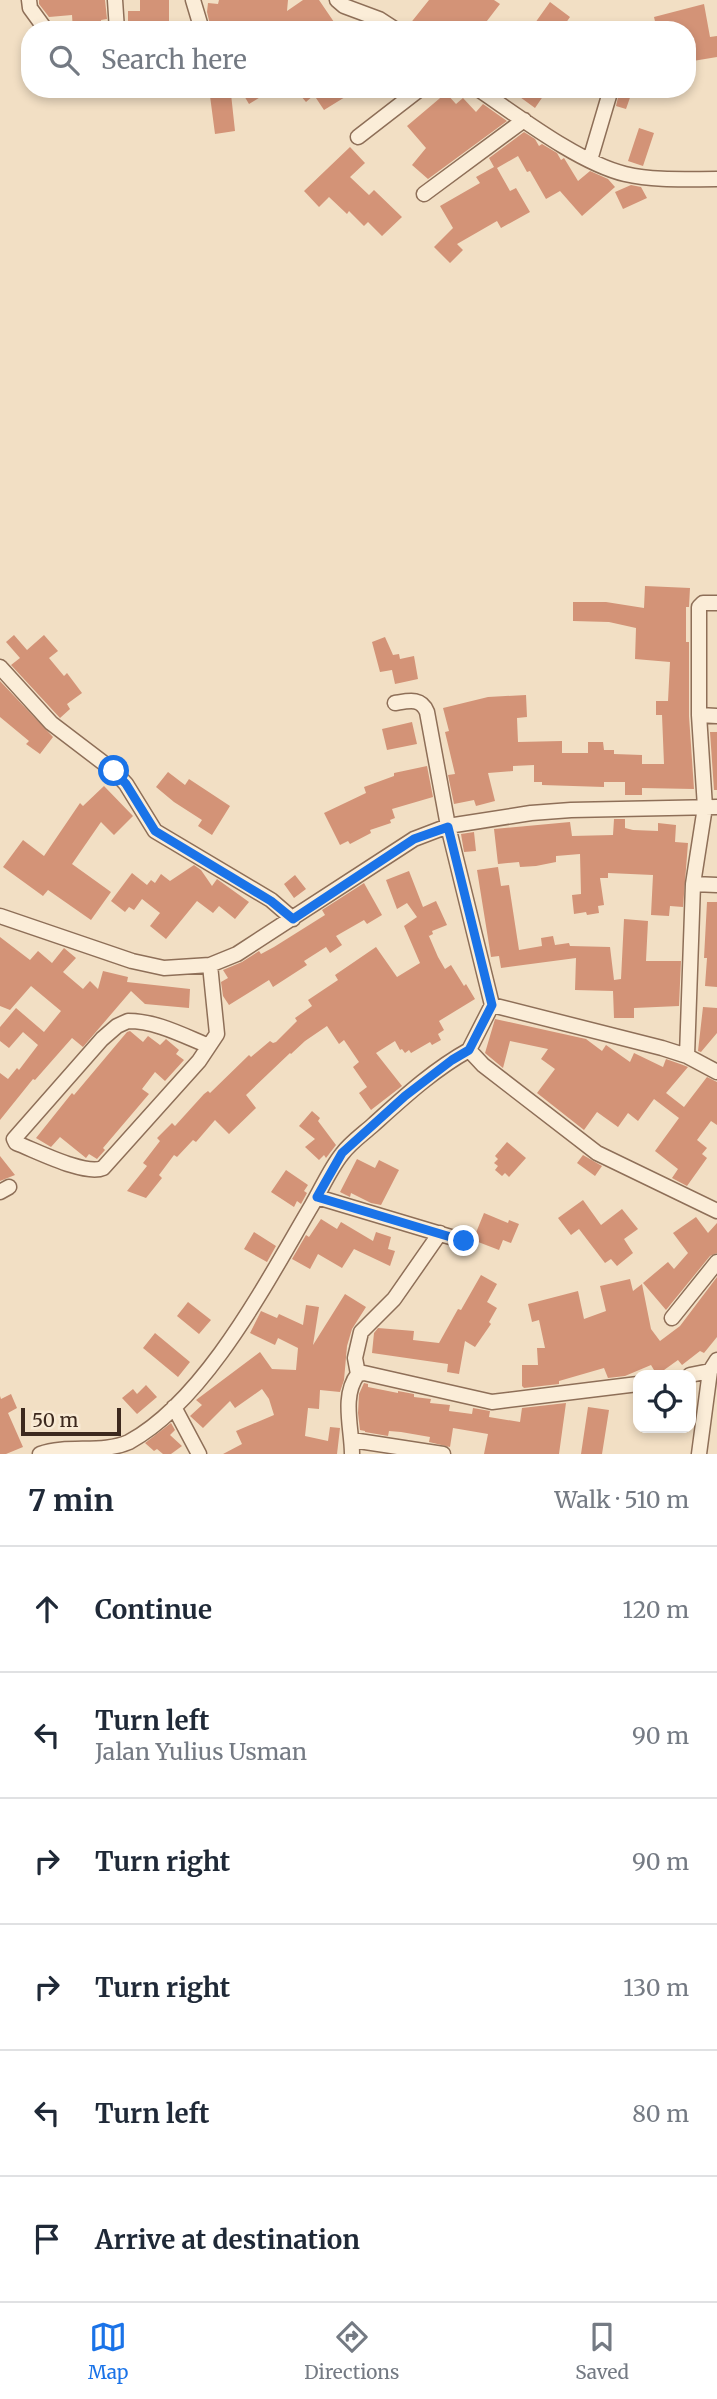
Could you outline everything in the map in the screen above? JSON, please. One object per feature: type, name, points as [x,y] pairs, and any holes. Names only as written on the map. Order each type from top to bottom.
[{"type":"street","points":[[29,0],[30,8],[39,21]]},
{"type":"street","points":[[115,0],[116,21]]},
{"type":"street","points":[[193,0],[199,21]]},
{"type":"street","points":[[337,0],[344,6],[382,21]]},
{"type":"street","points":[[358,137],[408,98]]},
{"type":"street","points":[[491,98],[590,160],[624,174],[670,180],[717,179]]},
{"type":"street","points":[[590,160],[608,98]]},
{"type":"street","points":[[424,194],[524,120]]},
{"type":"street","points":[[687,1056],[693,884],[711,807],[699,715],[699,607],[703,603],[717,603]]},
{"type":"street","points":[[0,667],[51,723],[114,771],[126,784],[155,831],[271,901],[293,919]]},
{"type":"street","points":[[40,1454],[70,1449],[106,1449],[125,1444],[148,1431],[174,1407],[204,1375],[247,1316],[342,1153],[405,1096],[469,1050],[492,1005],[448,827],[435,748],[424,705],[412,701],[394,703]]},
{"type":"street","points":[[699,715],[717,716]]},
{"type":"street","points":[[0,916],[132,961],[164,968],[210,965],[237,954],[414,839],[448,827],[531,813],[711,807]]},
{"type":"street","points":[[693,884],[717,884]]},
{"type":"street","points":[[209,1046],[139,1021],[128,1021],[117,1026],[102,1039],[14,1139],[16,1143],[76,1166],[97,1171],[103,1168],[199,1061],[209,1046],[217,1034],[210,965]]},
{"type":"street","points":[[492,1005],[687,1056],[717,1072]]},
{"type":"street","points":[[469,1050],[484,1065],[597,1153],[717,1211]]},
{"type":"street","points":[[317,1197],[464,1241]]},
{"type":"street","points":[[440,1233],[394,1299],[361,1332],[355,1359],[358,1374],[349,1396],[349,1412],[352,1447],[443,1454]]},
{"type":"street","points":[[673,1318],[717,1262]]},
{"type":"street","points":[[696,1372],[713,1365]]},
{"type":"street","points":[[699,1454],[713,1365]]},
{"type":"street","points":[[358,1374],[364,1373],[492,1402],[633,1385]]},
{"type":"street","points":[[174,1407],[199,1454]]},
{"type":"building","points":[[39,0],[105,0],[107,19],[72,21],[72,15],[49,17]]},
{"type":"building","points":[[140,0],[169,0],[169,21],[128,21],[128,11],[140,11]]},
{"type":"building","points":[[219,0],[288,0],[287,11],[303,0],[319,0],[333,21],[209,21],[208,3],[218,4]]},
{"type":"building","points":[[429,0],[494,0],[500,4],[487,21],[412,21]]},
{"type":"building","points":[[550,2],[570,17],[567,21],[536,21]]},
{"type":"building","points":[[704,4],[710,37],[717,36],[717,57],[696,60],[696,21],[655,21],[654,17]]},
{"type":"building","points":[[210,98],[231,98],[235,131],[215,134]]},
{"type":"building","points":[[245,98],[259,98],[249,104]]},
{"type":"building","points":[[316,98],[343,98],[324,110]]},
{"type":"building","points":[[440,98],[451,98],[456,104],[463,98],[476,112],[483,104],[507,121],[428,179],[412,165],[426,148],[407,126]]},
{"type":"building","points":[[521,98],[542,98],[535,108]]},
{"type":"building","points":[[618,98],[630,98],[626,109],[616,106]]},
{"type":"building","points":[[639,128],[654,133],[643,166],[628,161]]},
{"type":"building","points":[[524,132],[535,139],[539,146],[542,144],[557,153],[561,160],[564,158],[578,181],[590,171],[608,179],[615,187],[582,216],[560,191],[546,199],[518,156],[497,168],[510,191],[516,188],[530,212],[501,228],[497,221],[457,244],[463,250],[450,263],[434,247],[453,228],[440,206],[480,183],[476,177],[494,167],[489,158]]},
{"type":"building","points":[[350,147],[365,163],[350,177],[369,195],[374,190],[402,217],[382,236],[368,222],[364,226],[349,211],[347,214],[329,197],[319,207],[304,191]]},
{"type":"building","points":[[631,185],[641,187],[647,198],[623,209],[615,192]]},
{"type":"building","points":[[645,586],[690,588],[689,607],[686,607],[686,642],[689,642],[689,716],[694,789],[642,788],[642,795],[625,795],[625,782],[604,782],[604,787],[542,785],[542,782],[534,782],[534,765],[513,766],[513,771],[488,773],[495,801],[476,806],[474,800],[454,804],[448,775],[455,774],[445,732],[449,731],[443,708],[488,697],[526,695],[527,717],[517,718],[518,742],[562,741],[562,753],[588,753],[588,742],[603,742],[604,750],[614,750],[614,754],[642,755],[642,764],[664,764],[662,715],[656,715],[656,701],[668,701],[670,662],[635,659],[636,628],[609,622],[573,621],[573,602],[606,602],[644,608]]},
{"type":"building","points":[[14,635],[27,650],[44,635],[58,651],[49,658],[64,676],[67,673],[82,693],[67,704],[70,709],[60,718],[11,665],[20,658],[6,642]]},
{"type":"building","points":[[385,637],[393,655],[399,654],[400,659],[414,656],[418,679],[395,684],[392,670],[380,672],[372,642]]},
{"type":"building","points":[[0,681],[53,737],[40,754],[26,744],[29,741],[0,717]]},
{"type":"building","points":[[412,722],[417,744],[387,750],[382,729]]},
{"type":"building","points":[[710,732],[717,732],[717,790],[714,790]]},
{"type":"building","points":[[427,766],[433,797],[392,809],[395,818],[390,820],[391,823],[370,830],[371,833],[350,844],[348,841],[340,845],[324,813],[366,793],[364,787],[394,776],[394,773]]},
{"type":"building","points":[[168,772],[185,785],[189,779],[230,806],[212,835],[198,826],[202,820],[156,787]]},
{"type":"building","points":[[104,786],[133,816],[114,835],[101,822],[72,864],[111,892],[91,920],[48,890],[43,896],[3,867],[23,840],[44,856],[80,803],[83,806]]},
{"type":"building","points":[[614,819],[625,819],[625,828],[633,830],[658,831],[658,823],[676,825],[675,842],[688,843],[683,907],[670,906],[669,916],[651,915],[653,875],[608,873],[608,878],[600,878],[604,905],[598,906],[599,913],[574,914],[572,895],[581,894],[580,854],[556,856],[556,862],[536,866],[520,867],[519,862],[498,864],[494,829],[570,822],[572,836],[613,835]]},
{"type":"building","points":[[474,832],[476,851],[464,852],[461,834]]},
{"type":"building","points":[[194,865],[212,886],[217,879],[249,902],[235,919],[219,906],[213,913],[197,901],[166,939],[150,926],[160,913],[142,899],[134,910],[129,907],[125,912],[111,901],[132,873],[147,885],[151,880],[155,883],[161,874],[170,881]]},
{"type":"building","points":[[498,867],[501,886],[509,885],[519,950],[542,946],[541,938],[553,936],[555,945],[569,943],[570,946],[610,947],[614,980],[621,979],[624,919],[648,921],[646,961],[681,961],[679,1006],[634,1008],[634,1018],[614,1018],[613,991],[575,990],[576,958],[501,968],[499,956],[491,957],[477,870]]},
{"type":"building","points":[[409,871],[423,907],[436,901],[447,925],[432,931],[433,934],[429,936],[428,934],[438,957],[445,969],[451,965],[475,999],[439,1021],[444,1030],[438,1034],[441,1040],[432,1045],[430,1042],[411,1053],[409,1050],[405,1053],[395,1041],[376,1053],[402,1086],[371,1110],[359,1093],[367,1087],[353,1067],[359,1062],[344,1040],[339,1044],[327,1026],[290,1053],[246,1095],[256,1108],[229,1134],[215,1120],[196,1142],[193,1140],[177,1157],[174,1155],[159,1175],[162,1178],[146,1198],[127,1191],[147,1166],[143,1163],[160,1141],[157,1138],[172,1123],[175,1126],[204,1094],[208,1091],[210,1093],[249,1055],[251,1057],[270,1041],[276,1042],[297,1021],[295,1018],[312,1006],[308,1000],[338,980],[335,975],[376,947],[397,977],[420,963],[404,926],[417,917],[407,903],[397,909],[386,880]]},
{"type":"building","points":[[295,875],[306,889],[294,898],[284,884]]},
{"type":"building","points":[[364,883],[382,915],[367,924],[364,920],[336,936],[342,945],[330,953],[326,947],[304,961],[307,965],[273,987],[269,980],[229,1005],[223,996],[221,982],[228,978],[223,970],[259,951],[261,954],[274,947],[325,915],[322,910]]},
{"type":"building","points":[[707,902],[717,902],[717,987],[705,986]]},
{"type":"building","points":[[0,937],[30,960],[38,951],[52,963],[64,948],[76,958],[63,972],[83,989],[90,981],[98,989],[103,971],[128,977],[127,982],[190,989],[189,1008],[145,1004],[131,991],[83,1047],[72,1038],[35,1080],[33,1079],[0,1120],[0,1073],[8,1079],[17,1068],[19,1070],[38,1045],[23,1032],[9,1048],[0,1041],[0,1027],[16,1008],[44,1032],[61,1011],[31,986],[10,1010],[0,1006]]},
{"type":"building","points":[[703,1007],[717,1008],[717,1033],[701,1052],[698,1051]]},
{"type":"building","points":[[495,1019],[586,1039],[602,1051],[606,1045],[630,1062],[634,1053],[663,1067],[666,1059],[688,1067],[666,1093],[684,1107],[707,1077],[717,1082],[717,1125],[711,1121],[697,1140],[707,1148],[702,1154],[707,1158],[687,1186],[672,1178],[678,1169],[655,1151],[679,1118],[654,1099],[638,1121],[628,1113],[618,1127],[597,1112],[584,1130],[537,1093],[555,1069],[541,1059],[548,1049],[510,1041],[503,1068],[485,1053]]},
{"type":"building","points":[[130,1031],[143,1042],[148,1036],[160,1045],[166,1039],[179,1050],[176,1054],[184,1060],[165,1081],[155,1072],[142,1089],[149,1094],[103,1148],[105,1150],[97,1159],[89,1154],[86,1158],[60,1137],[51,1147],[36,1138],[72,1093],[74,1095]]},
{"type":"building","points":[[312,1111],[320,1118],[318,1121],[336,1145],[326,1158],[324,1155],[319,1160],[305,1147],[315,1139],[299,1126]]},
{"type":"building","points":[[507,1142],[526,1158],[509,1177],[505,1173],[502,1176],[495,1170],[498,1166],[494,1163],[498,1159],[495,1156]]},
{"type":"building","points":[[583,1155],[602,1166],[595,1176],[577,1163]]},
{"type":"building","points":[[0,1156],[15,1175],[0,1181]]},
{"type":"building","points":[[357,1159],[375,1168],[379,1160],[399,1170],[381,1205],[351,1193],[350,1197],[340,1192]]},
{"type":"building","points":[[286,1170],[308,1185],[301,1204],[297,1201],[294,1207],[271,1192]]},
{"type":"building","points":[[583,1200],[601,1225],[622,1209],[638,1229],[624,1239],[633,1253],[617,1266],[611,1259],[605,1263],[579,1229],[571,1235],[558,1218]]},
{"type":"building","points":[[484,1213],[508,1223],[509,1220],[519,1224],[511,1243],[503,1240],[499,1250],[473,1240]]},
{"type":"building","points":[[696,1217],[708,1233],[717,1223],[717,1253],[710,1256],[666,1310],[643,1283],[668,1262],[674,1269],[688,1253],[673,1233]]},
{"type":"building","points":[[321,1219],[337,1229],[341,1222],[373,1241],[376,1232],[391,1237],[388,1249],[395,1251],[390,1266],[354,1249],[342,1268],[318,1254],[310,1269],[292,1259],[306,1235],[309,1237]]},
{"type":"building","points":[[254,1232],[276,1246],[267,1262],[244,1249]]},
{"type":"building","points":[[481,1275],[497,1284],[487,1302],[497,1308],[489,1322],[491,1324],[475,1347],[465,1341],[459,1374],[447,1372],[448,1364],[372,1353],[374,1333],[378,1328],[414,1331],[413,1340],[439,1343]]},
{"type":"building","points":[[717,1277],[717,1337],[704,1353],[700,1351],[682,1365],[678,1360],[664,1370],[654,1370],[651,1365],[633,1370],[625,1376],[608,1378],[604,1368],[559,1381],[559,1384],[524,1388],[522,1386],[522,1365],[538,1365],[537,1348],[545,1348],[539,1320],[532,1322],[528,1304],[578,1291],[584,1319],[606,1311],[600,1286],[630,1279],[633,1291],[642,1284],[651,1329],[660,1341],[680,1326]]},
{"type":"building","points":[[345,1294],[366,1307],[352,1329],[340,1392],[320,1390],[319,1409],[308,1408],[305,1436],[328,1441],[330,1427],[340,1428],[337,1454],[223,1454],[242,1444],[236,1431],[274,1415],[269,1399],[262,1389],[235,1408],[230,1401],[203,1428],[190,1416],[202,1405],[196,1400],[260,1352],[272,1369],[296,1370],[298,1348],[278,1338],[275,1345],[250,1333],[261,1311],[277,1318],[279,1314],[303,1325],[306,1305],[319,1307],[313,1345]]},
{"type":"building","points":[[188,1302],[211,1320],[199,1334],[177,1316]]},
{"type":"building","points":[[155,1333],[190,1362],[178,1377],[143,1348]]},
{"type":"building","points":[[364,1383],[368,1384],[368,1387],[431,1399],[430,1403],[450,1405],[449,1411],[472,1414],[473,1408],[490,1411],[489,1417],[520,1422],[522,1408],[566,1403],[559,1454],[484,1454],[488,1434],[453,1428],[450,1447],[429,1442],[430,1437],[389,1431],[388,1436],[365,1432],[360,1430],[358,1413],[359,1394]]},
{"type":"building","points":[[146,1385],[157,1397],[137,1414],[122,1398],[133,1389],[137,1394]]},
{"type":"building","points":[[11,1394],[17,1408],[8,1413],[23,1447],[0,1454],[0,1396],[1,1399]]},
{"type":"building","points":[[588,1407],[609,1410],[602,1454],[581,1454]]},
{"type":"building","points":[[171,1423],[175,1430],[170,1435],[182,1446],[171,1454],[163,1454],[157,1449],[154,1451],[145,1443]]},
{"type":"route","points":[[114,771],[126,784],[155,831],[271,901],[293,919],[414,839],[448,827],[492,1005],[469,1050],[405,1096],[342,1153],[317,1197],[464,1241]]}]
